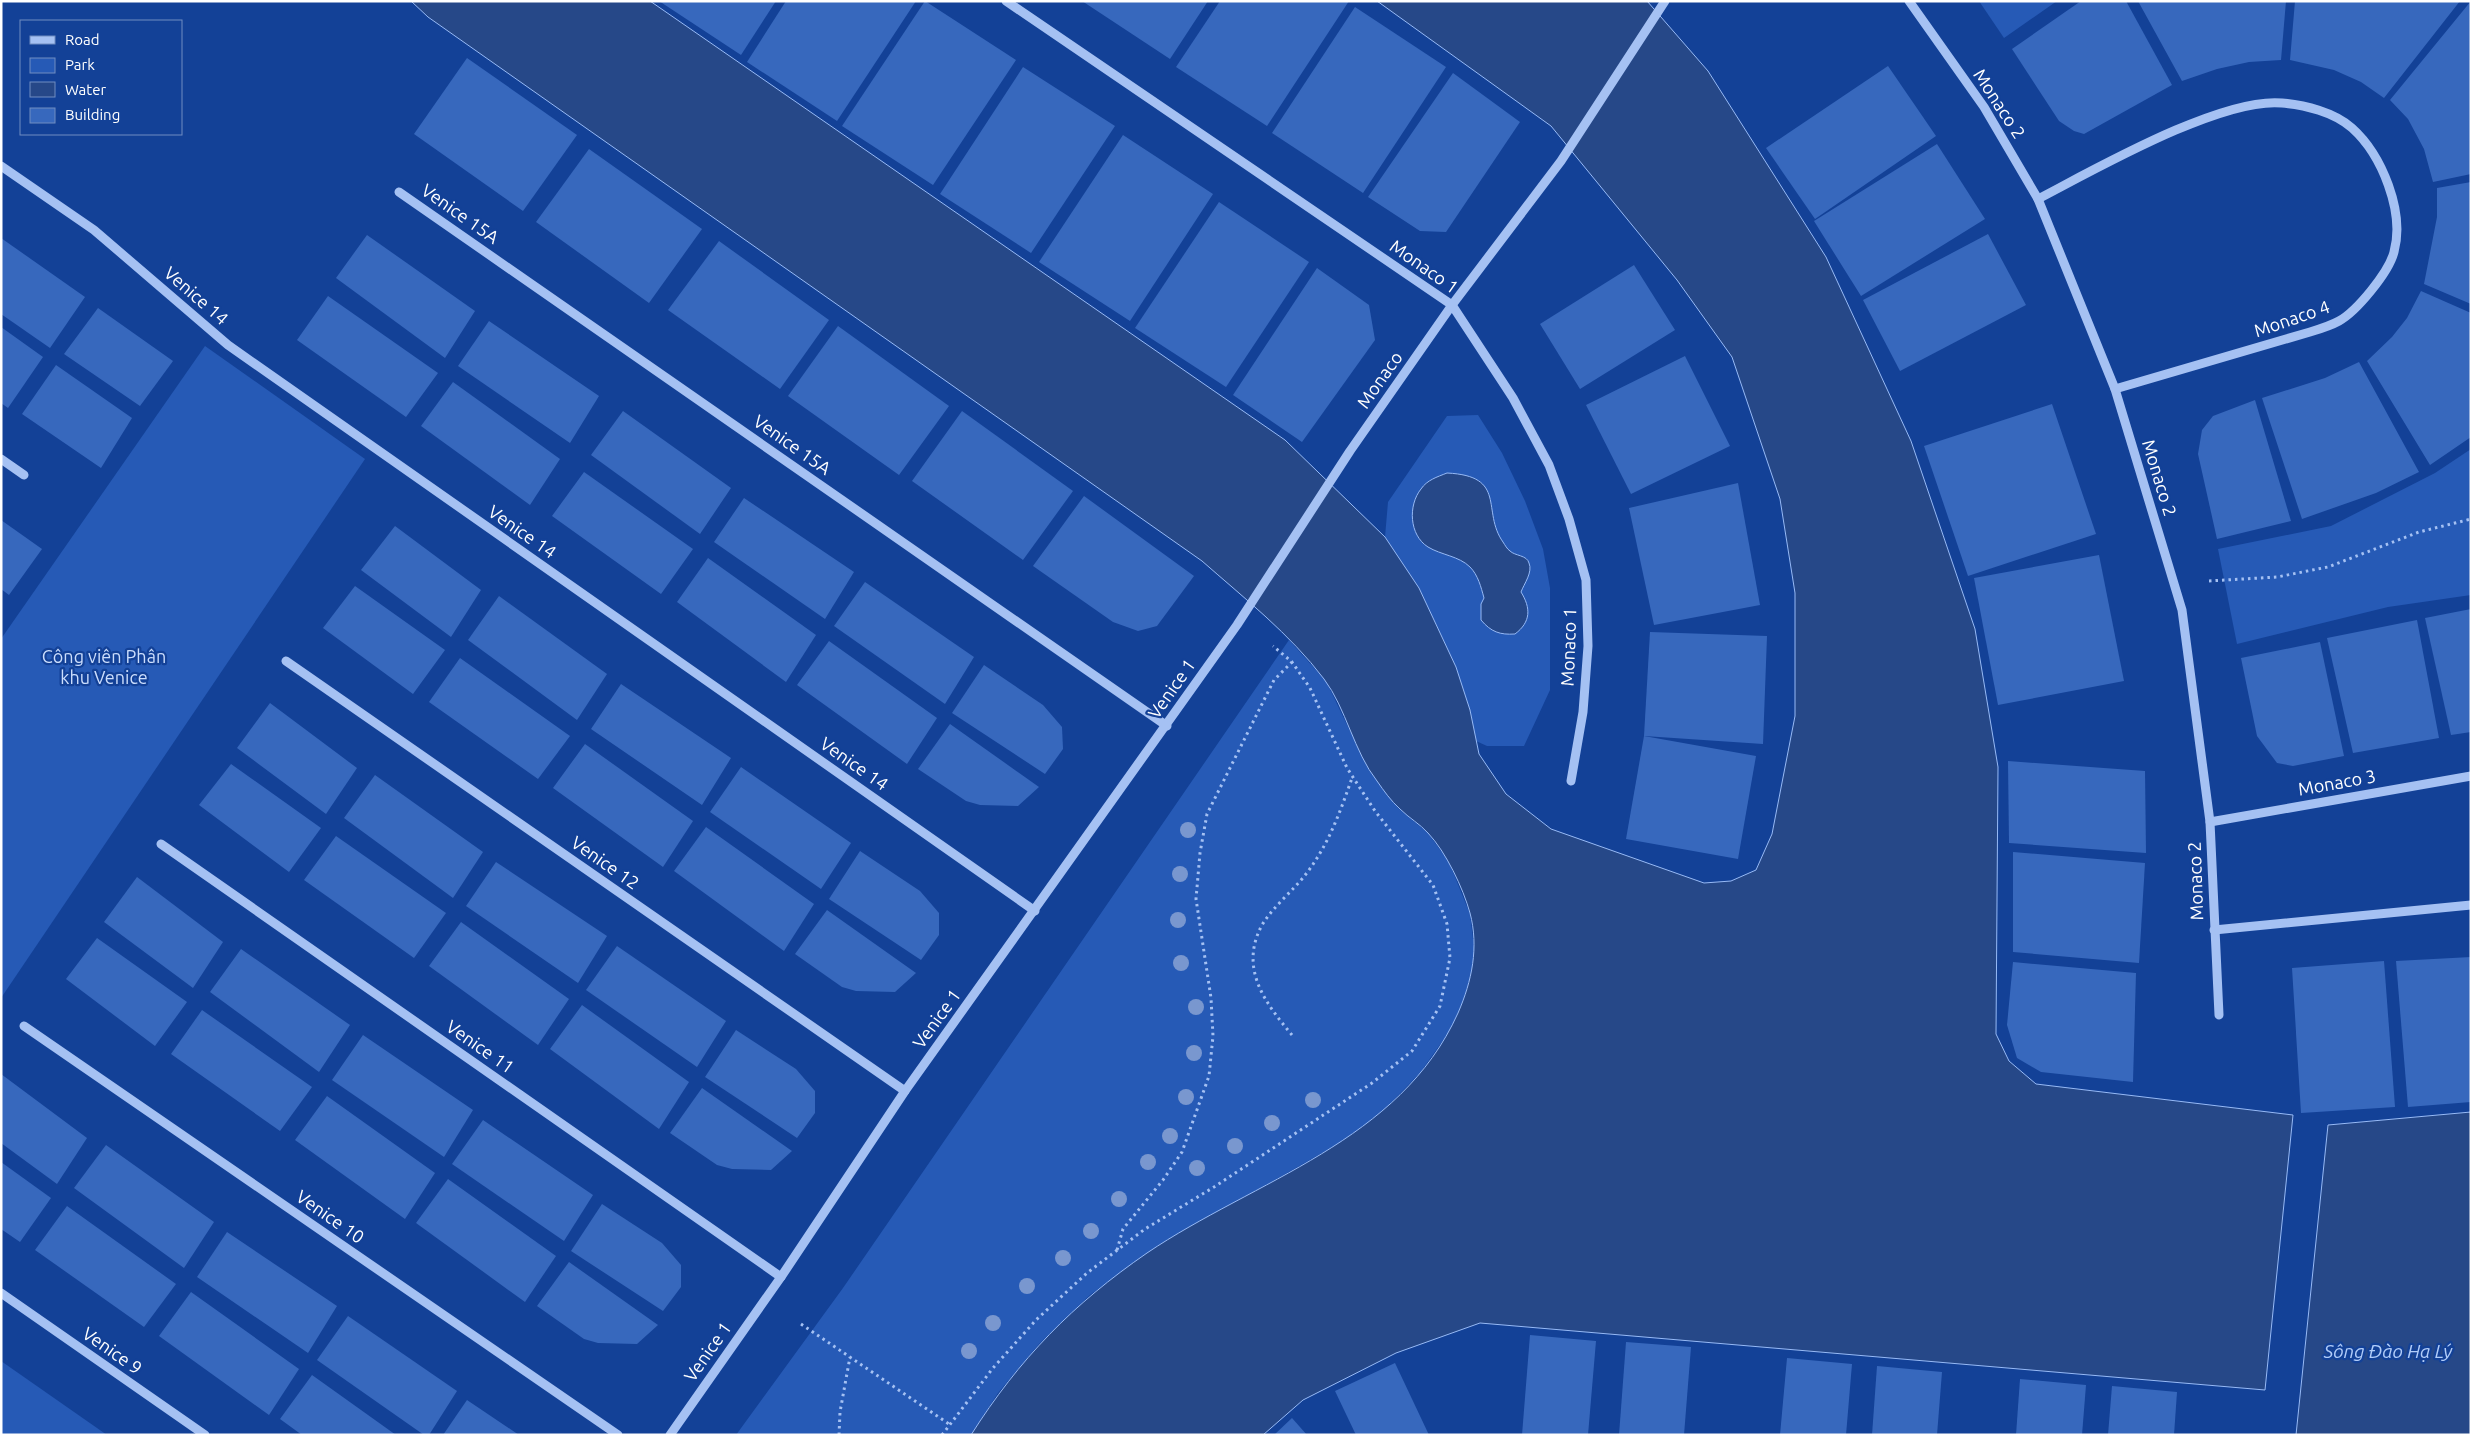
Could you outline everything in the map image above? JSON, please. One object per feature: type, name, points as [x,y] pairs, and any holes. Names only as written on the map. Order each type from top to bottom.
[{"type":"lane","name":"Monaco 1","points":[[1006,1],[1452,305],[1513,398],[1549,466],[1569,519],[1586,580],[1588,646],[1583,712],[1571,781]]},
{"type":"lane","name":"Monaco 2","points":[[1909,1],[1984,107],[2038,199],[2115,389],[2182,610],[2210,822],[2219,1015]]},
{"type":"lane","name":"Monaco","points":[[1237,625],[1350,451],[1452,305],[1561,161],[1664,2]]},
{"type":"lane","name":"Monaco 4","points":[[2038,199],[2183,127],[2237,108],[2280,103],[2323,111],[2351,127],[2372,151],[2386,177],[2396,211],[2394,252],[2373,290],[2340,321],[2310,332],[2115,389]]},
{"type":"lane","name":"Venice 14","points":[[1,166],[94,230],[228,345],[1035,911]]},
{"type":"lane","name":"Venice 15A","points":[[399,192],[1167,726]]},
{"type":"lane","points":[[1,459],[24,474]]},
{"type":"lane","name":"Venice 1","points":[[670,1435],[781,1277],[905,1091],[1167,726],[1237,625]]},
{"type":"lane","name":"Venice 12","points":[[286,662],[905,1091]]},
{"type":"lane","name":"Monaco 3","points":[[2210,822],[2471,776]]},
{"type":"lane","name":"Venice 11","points":[[161,844],[781,1277]]},
{"type":"lane","points":[[2214,930],[2471,905]]},
{"type":"lane","name":"Venice 10","points":[[24,1026],[618,1435]]},
{"type":"lane","name":"Venice 9","points":[[1,1293],[205,1435]]},
{"type":"path","points":[[2209,581],[2277,577],[2328,567],[2419,532],[2471,519]]},
{"type":"path","points":[[942,1435],[993,1368],[1036,1320],[1087,1273],[1144,1229],[1320,1118],[1372,1082],[1412,1051],[1440,1006],[1450,958],[1447,924],[1434,885],[1375,812],[1352,777],[1310,688],[1292,662],[1273,646]]},
{"type":"path","points":[[1117,1250],[1123,1229],[1163,1180],[1182,1152],[1209,1076],[1213,1036],[1211,998],[1196,899],[1200,854],[1207,814],[1274,680],[1292,662]]},
{"type":"path","points":[[1292,1035],[1269,1008],[1256,981],[1254,952],[1260,929],[1307,873],[1332,833],[1352,777]]},
{"type":"path","points":[[800,1324],[949,1424]]},
{"type":"path","points":[[839,1435],[840,1412],[850,1358]]},
{"type":"green space","points":[[1979,1],[2057,1],[2004,38]]},
{"type":"green space","name":"Công viên Phân khu Venice","points":[[205,346],[365,459],[1,998],[1,639]]},
{"type":"green space","points":[[1478,415],[1502,453],[1525,501],[1543,549],[1550,588],[1550,690],[1524,746],[1487,746],[1476,741],[1456,667],[1419,588],[1385,537],[1388,502],[1447,416]]},
{"type":"green space","points":[[2471,449],[2471,595],[2388,607],[2237,644],[2218,549],[2331,526],[2435,473]]},
{"type":"green space","points":[[1289,640],[1326,681],[1350,731],[1398,808],[1428,833],[1449,862],[1470,914],[1475,956],[1467,992],[1451,1029],[1420,1073],[1378,1116],[1336,1145],[1149,1252],[1090,1295],[1039,1344],[998,1393],[971,1435],[736,1435],[843,1288]]},
{"type":"green space","points":[[1,1361],[107,1435],[1,1435]]},
{"type":"water","points":[[411,1],[650,1],[1285,440],[1385,537],[1419,588],[1456,667],[1470,710],[1479,754],[1506,794],[1551,829],[1704,883],[1731,881],[1756,870],[1772,834],[1795,716],[1795,593],[1780,499],[1732,357],[1677,280],[1551,126],[1377,1],[1647,1],[1708,71],[1826,257],[1911,441],[1975,629],[1998,767],[1996,1034],[2009,1061],[2036,1084],[2293,1115],[2265,1390],[1480,1323],[1396,1353],[1303,1400],[1263,1435],[971,1435],[989,1407],[1028,1357],[1071,1313],[1120,1272],[1189,1227],[1321,1154],[1363,1126],[1400,1095],[1432,1057],[1458,1013],[1467,989],[1473,964],[1474,938],[1470,913],[1463,893],[1453,871],[1435,841],[1394,803],[1369,769],[1332,691],[1324,679],[1282,632],[1202,561],[428,17]]},
{"type":"water","points":[[1447,473],[1466,476],[1478,481],[1486,488],[1490,497],[1497,530],[1503,542],[1512,553],[1528,560],[1530,570],[1521,592],[1527,604],[1527,620],[1515,634],[1496,632],[1481,620],[1481,604],[1484,598],[1473,570],[1461,560],[1428,547],[1422,542],[1414,528],[1412,511],[1421,489],[1432,479]]},
{"type":"water","name":"Sông Đào Hạ Lý","points":[[2471,1112],[2471,1435],[2296,1435],[2328,1125]]},
{"type":"building","points":[[659,1],[776,1],[741,55]]},
{"type":"building","points":[[786,1],[916,1],[837,121],[747,62]]},
{"type":"building","points":[[925,1],[1016,60],[933,185],[842,126]]},
{"type":"building","points":[[1082,1],[1208,1],[1170,59]]},
{"type":"building","points":[[1220,1],[1349,1],[1267,126],[1176,67]]},
{"type":"building","points":[[2081,1],[2126,1],[2172,85],[2084,134],[2074,131],[2059,121],[2012,49]]},
{"type":"building","points":[[2138,1],[2286,1],[2281,60],[2249,62],[2217,69],[2182,81]]},
{"type":"building","points":[[2295,1],[2460,1],[2384,98],[2361,82],[2334,70],[2290,60]]},
{"type":"building","points":[[2471,1],[2471,174],[2433,182],[2424,149],[2408,119],[2390,100]]},
{"type":"building","points":[[1355,7],[1446,67],[1363,193],[1272,133]]},
{"type":"building","points":[[467,58],[577,135],[523,211],[414,134]]},
{"type":"building","points":[[1888,66],[1936,136],[1815,219],[1766,148]]},
{"type":"building","points":[[1023,67],[1115,126],[1031,253],[940,194]]},
{"type":"building","points":[[1453,73],[1520,122],[1446,232],[1420,231],[1368,197]]},
{"type":"building","points":[[1123,135],[1213,194],[1130,321],[1039,262]]},
{"type":"building","points":[[1937,144],[1985,219],[1861,296],[1814,221]]},
{"type":"building","points":[[589,149],[702,229],[649,303],[536,222]]},
{"type":"building","points":[[2471,182],[2471,304],[2424,284],[2437,217],[2437,188]]},
{"type":"building","points":[[1219,202],[1309,262],[1226,387],[1135,328]]},
{"type":"building","points":[[1988,234],[2026,305],[1900,371],[1863,300]]},
{"type":"building","points":[[367,235],[475,311],[445,358],[336,278]]},
{"type":"building","points":[[1,238],[85,297],[50,348],[1,314]]},
{"type":"building","points":[[719,241],[829,320],[780,389],[668,310]]},
{"type":"building","points":[[1634,265],[1675,330],[1580,389],[1540,324]]},
{"type":"building","points":[[1317,268],[1369,305],[1375,340],[1302,442],[1233,395]]},
{"type":"building","points":[[2421,291],[2471,313],[2471,437],[2430,465],[2367,361],[2392,337],[2407,318]]},
{"type":"building","points":[[328,296],[438,373],[406,417],[297,340]]},
{"type":"building","points":[[98,308],[173,361],[140,406],[64,354]]},
{"type":"building","points":[[489,321],[599,396],[570,443],[458,366]]},
{"type":"building","points":[[838,326],[949,406],[899,475],[788,396]]},
{"type":"building","points":[[1,327],[43,357],[8,408],[1,403]]},
{"type":"building","points":[[1685,356],[1730,446],[1631,494],[1586,405]]},
{"type":"building","points":[[2359,362],[2419,472],[2376,493],[2302,519],[2262,398],[2325,378]]},
{"type":"building","points":[[56,365],[132,418],[101,468],[22,414]]},
{"type":"building","points":[[453,382],[560,459],[530,505],[421,426]]},
{"type":"building","points":[[2255,400],[2291,521],[2217,539],[2198,454],[2202,430],[2213,416]]},
{"type":"building","points":[[2052,404],[2096,534],[1968,576],[1924,446]]},
{"type":"building","points":[[623,411],[731,488],[700,534],[591,455]]},
{"type":"building","points":[[962,411],[1073,491],[1023,560],[912,481]]},
{"type":"building","points":[[584,472],[693,549],[661,594],[552,516]]},
{"type":"building","points":[[1738,483],[1760,605],[1654,625],[1629,508]]},
{"type":"building","points":[[1084,496],[1194,576],[1157,626],[1138,631],[1113,622],[1033,566]]},
{"type":"building","points":[[744,498],[854,572],[825,619],[714,542]]},
{"type":"building","points":[[1,520],[42,549],[9,595],[1,589]]},
{"type":"building","points":[[395,526],[481,590],[451,637],[361,570]]},
{"type":"building","points":[[2099,555],[2124,681],[1998,705],[1974,578]]},
{"type":"building","points":[[708,558],[816,635],[786,682],[677,602]]},
{"type":"building","points":[[865,582],[974,657],[945,704],[834,626]]},
{"type":"building","points":[[355,586],[445,650],[413,694],[323,628]]},
{"type":"building","points":[[499,596],[607,674],[577,720],[468,640]]},
{"type":"building","points":[[2471,609],[2471,732],[2451,735],[2425,618]]},
{"type":"building","points":[[2417,620],[2439,738],[2353,753],[2327,638]]},
{"type":"building","points":[[1650,632],[1767,636],[1763,744],[1644,736]]},
{"type":"building","points":[[829,641],[937,718],[907,764],[797,685]]},
{"type":"building","points":[[2320,642],[2344,756],[2293,766],[2277,763],[2257,736],[2241,658]]},
{"type":"building","points":[[460,658],[570,736],[538,779],[429,702]]},
{"type":"building","points":[[984,665],[1043,705],[1062,727],[1063,749],[1045,774],[952,713]]},
{"type":"building","points":[[621,684],[731,758],[702,805],[591,729]]},
{"type":"building","points":[[270,703],[357,768],[326,814],[237,748]]},
{"type":"building","points":[[950,724],[1039,787],[1018,806],[980,805],[966,801],[918,769]]},
{"type":"building","points":[[1644,736],[1756,756],[1738,859],[1626,839]]},
{"type":"building","points":[[585,744],[693,821],[663,867],[553,788]]},
{"type":"building","points":[[2008,761],[2145,771],[2146,853],[2009,843]]},
{"type":"building","points":[[231,764],[321,828],[289,872],[199,805]]},
{"type":"building","points":[[741,767],[851,843],[821,889],[710,812]]},
{"type":"building","points":[[375,775],[483,852],[453,898],[344,818]]},
{"type":"building","points":[[706,827],[814,904],[784,951],[674,871]]},
{"type":"building","points":[[336,836],[446,913],[414,958],[304,880]]},
{"type":"building","points":[[860,851],[920,891],[939,913],[939,935],[921,960],[829,899]]},
{"type":"building","points":[[2013,852],[2145,863],[2139,963],[2013,952]]},
{"type":"building","points":[[496,862],[607,936],[578,983],[466,906]]},
{"type":"building","points":[[137,877],[223,942],[193,988],[104,922]]},
{"type":"building","points":[[827,910],[916,973],[895,992],[856,991],[842,987],[795,954]]},
{"type":"building","points":[[461,922],[569,999],[538,1045],[429,966]]},
{"type":"building","points":[[97,938],[187,1002],[155,1046],[66,979]]},
{"type":"building","points":[[617,946],[726,1021],[697,1067],[586,990]]},
{"type":"building","points":[[241,949],[350,1025],[319,1072],[210,992]]},
{"type":"building","points":[[2471,957],[2471,1102],[2408,1107],[2396,961]]},
{"type":"building","points":[[2384,961],[2395,1107],[2301,1113],[2292,968]]},
{"type":"building","points":[[2013,962],[2136,973],[2133,1082],[2041,1072],[2017,1058],[2007,1025]]},
{"type":"building","points":[[582,1005],[689,1082],[659,1129],[550,1049]]},
{"type":"building","points":[[202,1010],[312,1087],[280,1131],[171,1054]]},
{"type":"building","points":[[736,1030],[796,1069],[815,1091],[815,1113],[797,1138],[705,1077]]},
{"type":"building","points":[[363,1035],[473,1110],[444,1157],[332,1080]]},
{"type":"building","points":[[1,1074],[87,1138],[57,1184],[1,1143]]},
{"type":"building","points":[[702,1088],[792,1151],[771,1170],[732,1169],[717,1165],[670,1133]]},
{"type":"building","points":[[327,1096],[435,1173],[405,1219],[295,1140]]},
{"type":"building","points":[[483,1120],[593,1195],[564,1241],[452,1164]]},
{"type":"building","points":[[106,1145],[214,1222],[184,1268],[74,1188]]},
{"type":"building","points":[[1,1162],[51,1198],[20,1242],[1,1229]]},
{"type":"building","points":[[448,1179],[556,1256],[525,1302],[416,1223]]},
{"type":"building","points":[[602,1204],[662,1243],[681,1265],[681,1287],[663,1311],[571,1251]]},
{"type":"building","points":[[67,1206],[176,1284],[144,1327],[35,1250]]},
{"type":"building","points":[[227,1232],[337,1306],[308,1353],[197,1277]]},
{"type":"building","points":[[569,1262],[658,1325],[637,1344],[598,1343],[584,1339],[537,1306]]},
{"type":"building","points":[[191,1292],[299,1369],[269,1415],[159,1336]]},
{"type":"building","points":[[348,1316],[457,1391],[429,1435],[424,1435],[317,1360]]},
{"type":"building","points":[[1530,1335],[1596,1341],[1588,1435],[1522,1435]]},
{"type":"building","points":[[1626,1342],[1691,1347],[1684,1435],[1619,1435]]},
{"type":"building","points":[[1787,1358],[1852,1364],[1846,1435],[1780,1435]]},
{"type":"building","points":[[1395,1363],[1429,1435],[1356,1435],[1335,1391]]},
{"type":"building","points":[[1877,1366],[1942,1372],[1937,1435],[1872,1435]]},
{"type":"building","points":[[312,1375],[396,1435],[302,1435],[280,1419]]},
{"type":"building","points":[[2020,1379],[2086,1385],[2082,1435],[2016,1435]]},
{"type":"building","points":[[2112,1386],[2177,1392],[2174,1435],[2108,1435]]},
{"type":"building","points":[[467,1400],[519,1435],[443,1435]]},
{"type":"building","points":[[1292,1418],[1307,1435],[1274,1435]]}]
